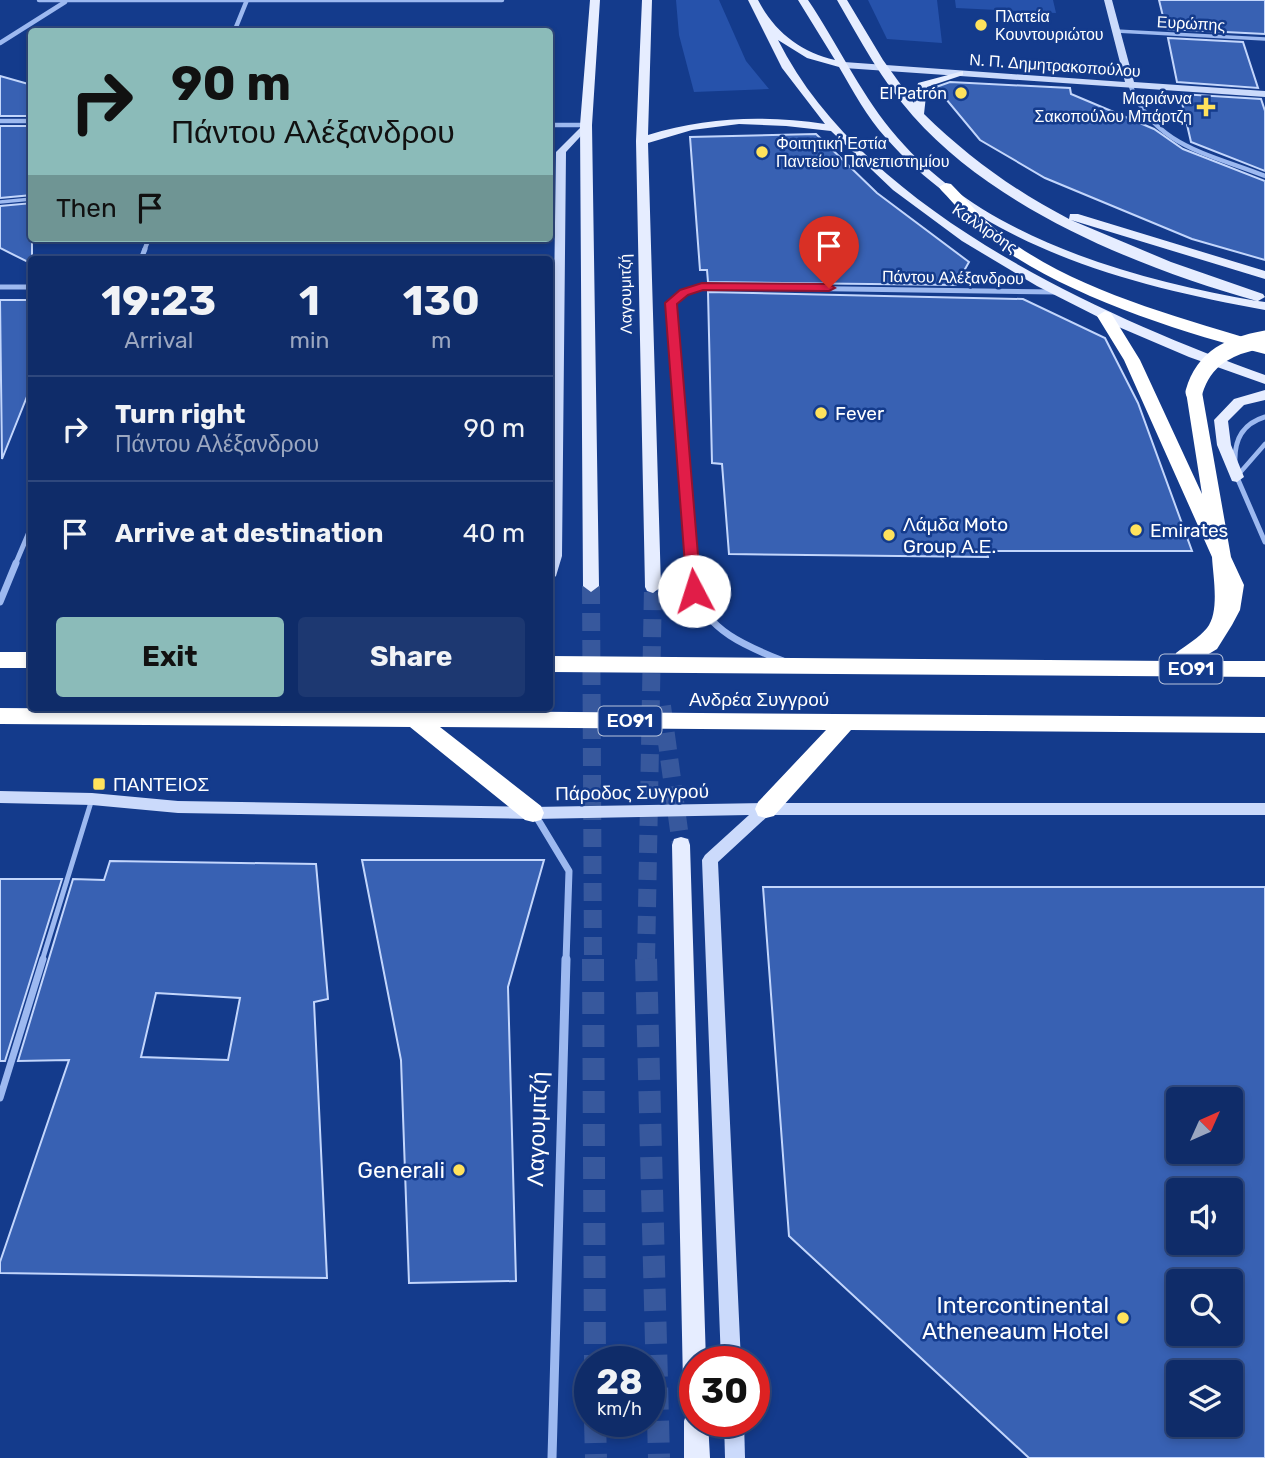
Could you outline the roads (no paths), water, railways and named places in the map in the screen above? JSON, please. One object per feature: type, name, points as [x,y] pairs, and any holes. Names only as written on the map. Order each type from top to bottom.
[{"type":"highway","points":[[946,187],[991,233],[1057,273],[1166,316],[1265,349]]},
{"type":"highway","points":[[1105,316],[1132,360],[1234,585],[1233,604],[1228,621],[1182,658]]},
{"type":"highway","points":[[1237,532],[1198,424],[1194,392],[1199,373],[1214,356],[1235,346],[1265,339]]},
{"type":"highway","points":[[1117,668],[1208,655],[1228,644],[1241,631],[1249,614],[1252,575]]},
{"type":"highway","points":[[0,660],[28,660]]},
{"type":"highway","name":"Ανδρέα Συγγρού","points":[[553,664],[1265,669]]},
{"type":"highway","name":"Ανδρέα Συγγρού","points":[[0,716],[1265,725]]},
{"type":"highway","points":[[414,719],[533,813]]},
{"type":"highway","points":[[766,809],[846,722]]},
{"type":"main road","name":"Λαγουμιτζή","points":[[591,586],[586,125],[596,0]]},
{"type":"main road","name":"Λαγουμιτζή","points":[[647,0],[642,141],[653,587]]},
{"type":"main road","name":"Καλλιρόης","points":[[753,0],[776,55],[789,75],[879,172],[935,216],[997,259],[1055,292],[1105,316],[1265,380]]},
{"type":"main road","points":[[803,0],[892,137],[946,187],[1025,234],[1092,263],[1197,294],[1265,306]]},
{"type":"main road","points":[[842,0],[883,68],[918,115],[960,156],[1000,186],[1036,206],[1154,261],[1265,299]]},
{"type":"main road","points":[[758,14],[793,49],[826,63],[844,65]]},
{"type":"main road","points":[[918,115],[922,85],[959,73]]},
{"type":"main road","points":[[642,141],[674,129],[732,119],[772,120],[838,130]]},
{"type":"main road","points":[[1036,206],[1265,275]]},
{"type":"main road","points":[[1237,477],[1224,445],[1221,421],[1226,412],[1239,402],[1265,395]]},
{"type":"main road","points":[[681,845],[694,1346]]},
{"type":"main road","points":[[696,1437],[697,1458]]},
{"type":"street","points":[[39,0],[502,0]]},
{"type":"street","points":[[1108,0],[1130,84],[1146,117],[1168,135],[1265,176]]},
{"type":"street","points":[[0,43],[67,1]]},
{"type":"street","points":[[236,28],[246,1]]},
{"type":"street","name":"Ν. Π. Δημητρακοπούλου","points":[[844,65],[1265,94]]},
{"type":"street","points":[[0,121],[28,121]]},
{"type":"street","points":[[553,125],[586,125]]},
{"type":"street","points":[[553,566],[556,556],[554,285],[561,152],[586,125]]},
{"type":"street","points":[[0,287],[28,287]]},
{"type":"street","name":"Πάντου Αλέξανδρου","points":[[797,666],[740,645],[711,622],[694,591],[671,303],[684,292],[702,287],[1055,292]]},
{"type":"street","points":[[1265,416],[1252,420],[1236,441],[1237,477],[1265,542]]},
{"type":"street","points":[[0,602],[28,535]]},
{"type":"street","name":"Πάροδος Συγγρού","points":[[0,797],[92,799],[178,807],[533,813],[766,809],[1265,809]]},
{"type":"street","points":[[730,1346],[710,860],[766,809]]},
{"type":"street","name":"Λαγουμιτζή","points":[[533,813],[569,871],[552,1458]]},
{"type":"street","points":[[734,1437],[735,1458]]},
{"type":"lane","name":"Ευρώπης","points":[[1116,31],[1265,39]]},
{"type":"lane","points":[[0,202],[28,199]]},
{"type":"lane","points":[[1237,477],[1256,451],[1265,444]]},
{"type":"lane","points":[[0,1098],[92,799]]},
{"type":"tunnel","points":[[591,586],[593,961]]},
{"type":"tunnel","points":[[646,960],[653,587]]},
{"type":"tunnel","points":[[662,706],[681,845]]},
{"type":"tunnel","points":[[593,959],[595,1346]]},
{"type":"tunnel","points":[[646,960],[659,1458]]},
{"type":"tunnel","points":[[595,1437],[596,1458]]},
{"type":"place","name":"Πλατεία Κουντουριώτου","points":[[981,25]]},
{"type":"place","name":"El Patrón","points":[[961,93]]},
{"type":"place","name":"Μαριάννα Σακοπούλου Μπάρτζη","points":[[1206,107]]},
{"type":"place","name":"Φοιτητική Εστία Παντείου Πανεπιστημίου","points":[[762,152]]},
{"type":"place","name":"Fever","points":[[821,413]]},
{"type":"place","name":"Emirates","points":[[1136,530]]},
{"type":"place","name":"Λάμδα Moto Group Α.Ε.","points":[[889,535]]},
{"type":"place","name":"ΠΑΝΤΕΙΟΣ","points":[[99,784]]},
{"type":"place","name":"Generali","points":[[459,1170]]},
{"type":"place","name":"Intercontinental Atheneaum Hotel","points":[[1123,1318]]}]
